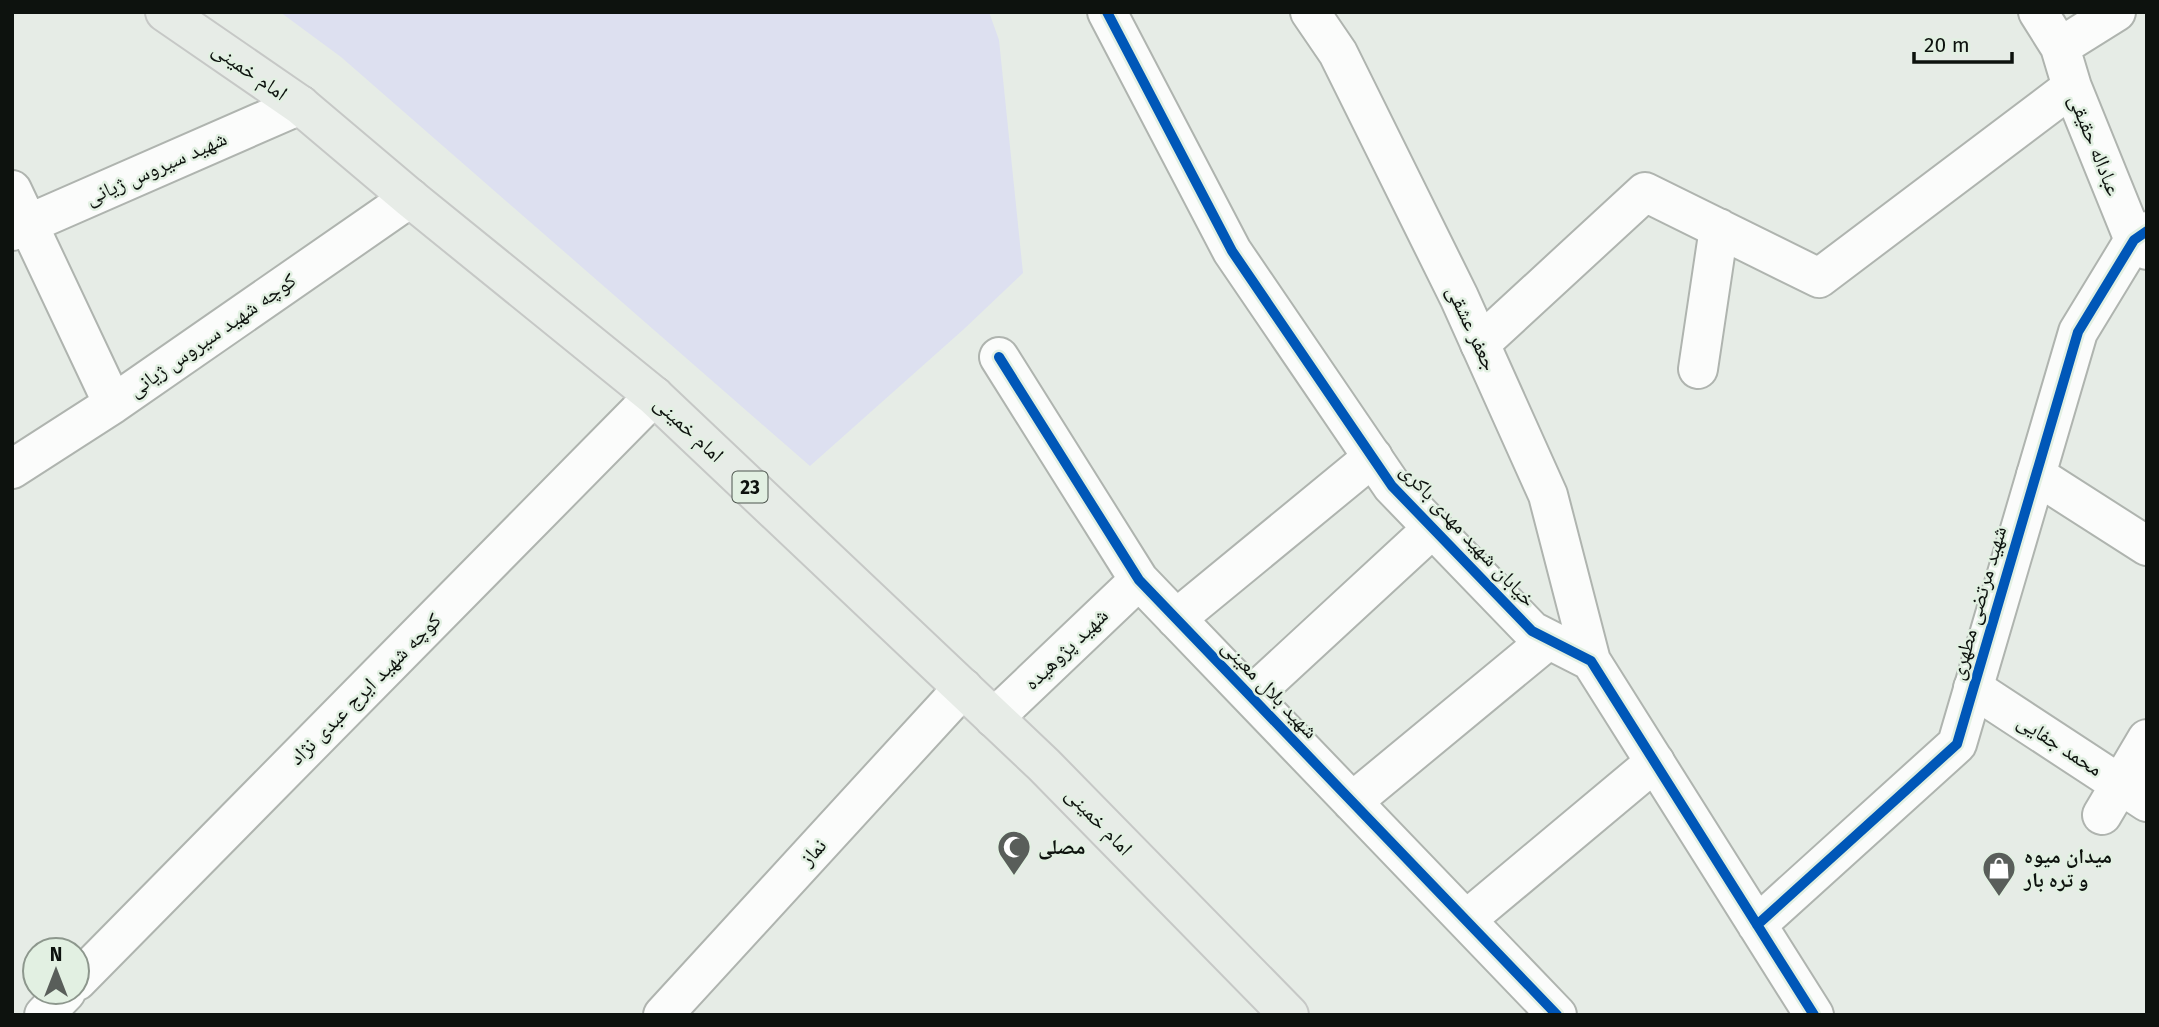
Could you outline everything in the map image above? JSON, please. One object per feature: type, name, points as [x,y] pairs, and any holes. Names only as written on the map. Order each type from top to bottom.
[{"type":"main road","name":"امام خمینی","points":[[165,12],[300,105],[654,396],[1044,765],[1289,1015]]},
{"type":"street","name":"خیابان شهید مهدی باکری","points":[[1107,12],[1232,251],[1392,486],[1532,631],[1591,661]]},
{"type":"street","name":"جعفر عشقی","points":[[1310,12],[1338,53],[1480,344],[1548,495],[1591,661]]},
{"type":"street","name":"عباداله حقیقی","points":[[2038,12],[2060,47],[2072,87],[2142,240]]},
{"type":"street","points":[[2060,47],[2116,12]]},
{"type":"street","points":[[1480,344],[1645,192],[1819,278],[2072,87]]},
{"type":"street","name":"شهید سیروس ژیانی","points":[[17,215],[300,105]]},
{"type":"street","name":"کوچه شهید سیروس ژیانی","points":[[12,469],[113,404],[410,198]]},
{"type":"street","points":[[17,215],[113,404]]},
{"type":"street","points":[[1698,369],[1719,228]]},
{"type":"street","name":"شهید مرتضی مطهری","points":[[1757,925],[1957,744],[2078,332],[2142,240]]},
{"type":"street","name":"شهید بلال معینی","points":[[999,357],[1139,580],[1466,920],[1538,1009]]},
{"type":"street","name":"کوچه شهید ایرج عبدی نژاد","points":[[91,967],[654,396]]},
{"type":"street","points":[[1176,619],[1373,457]]},
{"type":"street","points":[[2036,475],[2147,546]]},
{"type":"street","points":[[1251,696],[1433,528]]},
{"type":"street","name":"شهید پژوهیده","points":[[994,718],[1139,580]]},
{"type":"street","points":[[1352,802],[1548,640]]},
{"type":"street","points":[[1591,661],[1814,1015]]},
{"type":"street","name":"نماز","points":[[663,1015],[963,688]]},
{"type":"street","name":"محمد جفایی","points":[[1973,688],[2123,800]]},
{"type":"street","points":[[2123,800],[2147,739]]},
{"type":"street","points":[[1466,920],[1655,762]]},
{"type":"shaded area","points":[[280,12],[989,12],[999,40],[1023,273],[810,466],[341,57]]},
{"type":"cycle path","points":[[1107,12],[1232,251],[1392,486],[1532,631],[1591,661],[1814,1015]]},
{"type":"cycle path","points":[[1757,925],[1957,744],[2078,332],[2134,240],[2147,231]]},
{"type":"cycle path","points":[[999,357],[1139,580],[1557,1015]]},
{"type":"place","name":"مصلی","points":[[1014,877]]},
{"type":"place","name":"میدان میوه و تره بار","points":[[1999,898]]}]
